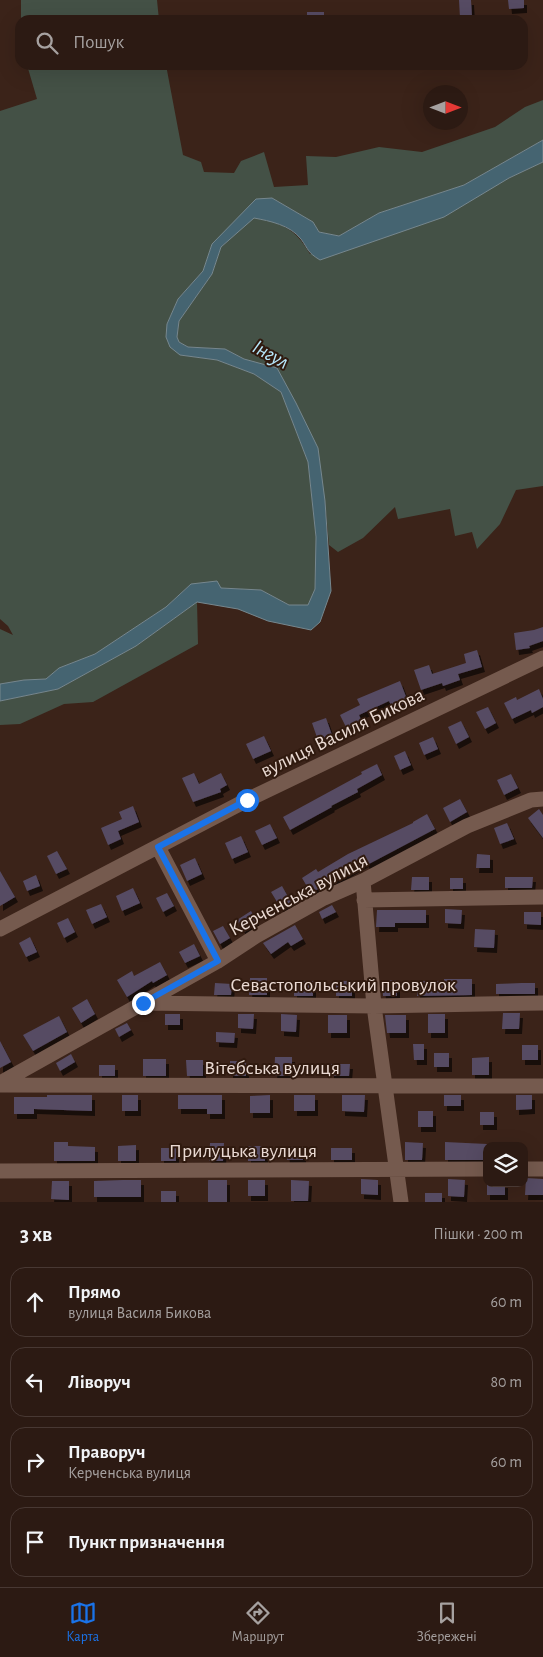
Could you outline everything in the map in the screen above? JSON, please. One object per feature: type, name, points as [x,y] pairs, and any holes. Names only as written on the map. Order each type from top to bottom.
[{"type":"street","name":"вулиця Василя Бикова","points":[[0,930],[247,800],[543,658]]},
{"type":"street","name":"Керченська вулиця","points":[[0,1084],[218,961],[265,931],[324,898],[362,881],[467,826],[531,800],[543,799]]},
{"type":"street","points":[[158,847],[218,961]]},
{"type":"street","points":[[362,881],[374,1006],[401,1202]]},
{"type":"street","points":[[364,900],[543,897]]},
{"type":"street","name":"Севастопольський провулок","points":[[143,1003],[374,1006],[543,1004]]},
{"type":"street","name":"Вітебська вулиця","points":[[0,1084],[384,1087],[543,1086]]},
{"type":"street","points":[[528,1169],[543,1168]]},
{"type":"street","name":"Прилуцька вулиця","points":[[0,1171],[483,1169]]},
{"type":"green space","points":[[21,0],[157,0],[158,15],[21,15]]},
{"type":"green space","points":[[28,70],[167,70],[183,155],[201,162],[204,172],[234,173],[241,161],[264,152],[274,187],[308,185],[306,156],[336,157],[379,147],[422,152],[495,127],[525,107],[543,100],[543,140],[464,185],[379,213],[339,236],[319,232],[313,222],[272,198],[212,244],[203,271],[178,299],[167,324],[180,355],[217,360],[254,374],[281,392],[308,462],[316,537],[315,589],[308,606],[289,605],[261,590],[191,584],[166,607],[95,654],[59,668],[46,679],[0,684],[0,629],[13,635],[8,626],[0,619],[0,111],[37,99]]},
{"type":"green space","points":[[543,162],[543,486],[516,490],[500,524],[477,549],[472,532],[455,536],[450,509],[398,519],[395,507],[363,538],[338,552],[329,545],[325,501],[277,369],[244,359],[225,349],[188,347],[179,342],[177,337],[179,321],[212,274],[221,247],[254,217],[287,228],[299,238],[310,254],[509,178]]},
{"type":"green space","points":[[197,602],[198,644],[93,702],[64,704],[20,724],[0,725],[0,701],[58,689],[136,646]]},
{"type":"water","points":[[543,140],[543,162],[509,178],[444,217],[320,260],[310,253],[301,239],[291,230],[273,222],[254,218],[221,247],[212,274],[179,321],[177,337],[179,342],[188,347],[225,349],[244,359],[277,368],[318,448],[325,501],[331,591],[320,622],[311,630],[268,621],[238,609],[197,602],[136,646],[58,689],[0,701],[0,684],[46,679],[59,668],[95,654],[166,607],[191,584],[217,581],[221,588],[261,590],[289,605],[308,605],[315,589],[316,537],[308,462],[281,392],[254,374],[217,360],[180,355],[170,347],[166,337],[167,324],[178,299],[203,271],[212,244],[256,199],[272,198],[313,222],[319,232],[339,236],[379,213],[464,185]]},
{"type":"building","points":[[459,0],[471,0],[472,15],[460,15]]},
{"type":"building","points":[[508,0],[524,0],[524,8],[509,9]]},
{"type":"building","points":[[307,12],[324,12],[324,15],[307,15]]},
{"type":"building","points":[[543,627],[543,641],[529,646],[530,648],[516,650],[514,633]]},
{"type":"building","points":[[477,650],[482,667],[458,674],[460,680],[443,686],[442,683],[421,690],[414,670],[429,665],[432,674],[466,663],[464,654]]},
{"type":"building","points":[[400,681],[408,702],[392,708],[389,701],[359,715],[362,722],[347,729],[340,715],[360,705],[357,699]]},
{"type":"building","points":[[539,689],[543,699],[543,707],[532,713],[531,710],[512,719],[504,703],[516,697],[517,700]]},
{"type":"building","points":[[488,707],[496,723],[485,729],[476,712]]},
{"type":"building","points":[[326,718],[333,738],[319,743],[312,723]]},
{"type":"building","points":[[461,721],[469,737],[456,744],[448,727]]},
{"type":"building","points":[[264,736],[271,751],[253,759],[246,744]]},
{"type":"building","points":[[433,737],[438,749],[424,755],[419,743]]},
{"type":"building","points":[[405,751],[411,765],[400,770],[394,756]]},
{"type":"building","points":[[377,764],[382,775],[357,789],[358,792],[290,830],[283,817]]},
{"type":"building","points":[[194,773],[199,784],[221,773],[227,785],[220,789],[221,792],[193,802],[182,778]]},
{"type":"building","points":[[511,774],[518,788],[504,795],[497,780]]},
{"type":"building","points":[[460,799],[467,812],[450,822],[443,808]]},
{"type":"building","points":[[133,806],[139,822],[118,831],[121,839],[108,845],[101,828],[122,819],[119,812]]},
{"type":"building","points":[[539,809],[543,815],[543,838],[528,818]]},
{"type":"building","points":[[427,814],[435,829],[367,865],[366,862],[311,893],[302,878],[316,869],[318,872],[348,854],[413,823]]},
{"type":"building","points":[[507,823],[514,839],[500,844],[494,828]]},
{"type":"building","points":[[270,824],[277,838],[262,845],[255,831]]},
{"type":"building","points":[[241,836],[248,852],[232,859],[225,843]]},
{"type":"building","points":[[57,851],[67,869],[56,874],[47,856]]},
{"type":"building","points":[[477,854],[490,855],[490,868],[476,868]]},
{"type":"building","points":[[195,858],[202,874],[187,881],[180,865]]},
{"type":"building","points":[[0,871],[15,897],[0,906]]},
{"type":"building","points":[[36,875],[40,886],[27,891],[23,881]]},
{"type":"building","points":[[412,877],[429,877],[429,890],[411,890]]},
{"type":"building","points":[[505,877],[533,877],[532,888],[505,888]]},
{"type":"building","points":[[450,878],[463,878],[463,889],[450,889]]},
{"type":"building","points":[[282,886],[292,904],[282,910],[271,892]]},
{"type":"building","points":[[133,888],[140,903],[122,911],[116,896]]},
{"type":"building","points":[[167,893],[174,906],[163,912],[156,898]]},
{"type":"building","points":[[101,904],[107,917],[92,924],[86,910]]},
{"type":"building","points":[[332,905],[336,912],[322,919],[319,912]]},
{"type":"building","points":[[445,909],[462,910],[461,924],[445,923]]},
{"type":"building","points":[[377,910],[426,910],[426,923],[395,923],[395,927],[376,927]]},
{"type":"building","points":[[251,911],[258,924],[244,932],[237,920]]},
{"type":"building","points":[[524,912],[541,912],[541,925],[524,924]]},
{"type":"building","points":[[68,918],[75,932],[64,938],[57,923]]},
{"type":"building","points":[[295,925],[303,939],[291,946],[288,942],[271,954],[263,943]]},
{"type":"building","points":[[223,926],[230,938],[220,944],[213,931]]},
{"type":"building","points":[[475,929],[495,930],[494,948],[474,947]]},
{"type":"building","points":[[30,937],[37,952],[26,957],[19,943]]},
{"type":"building","points":[[194,944],[200,956],[185,963],[179,952]]},
{"type":"building","points":[[160,962],[167,975],[153,983],[152,981],[127,997],[117,980],[132,971],[134,976]]},
{"type":"building","points":[[250,978],[267,978],[267,995],[249,995]]},
{"type":"building","points":[[444,979],[472,979],[472,995],[417,996],[417,981],[444,981]]},
{"type":"building","points":[[382,980],[397,980],[397,996],[383,996]]},
{"type":"building","points":[[294,981],[313,981],[313,996],[294,996]]},
{"type":"building","points":[[336,981],[352,981],[352,996],[336,996]]},
{"type":"building","points":[[215,983],[232,984],[231,995],[214,995]]},
{"type":"building","points":[[535,983],[535,994],[496,994],[496,984]]},
{"type":"building","points":[[87,999],[95,1014],[81,1023],[72,1008]]},
{"type":"building","points":[[503,1013],[520,1013],[519,1029],[502,1029]]},
{"type":"building","points":[[165,1014],[180,1014],[180,1025],[165,1025]]},
{"type":"building","points":[[238,1014],[254,1014],[253,1029],[238,1028]]},
{"type":"building","points":[[281,1014],[297,1015],[296,1032],[281,1031]]},
{"type":"building","points":[[428,1014],[445,1014],[445,1033],[428,1033]]},
{"type":"building","points":[[328,1015],[347,1015],[347,1033],[328,1033]]},
{"type":"building","points":[[385,1015],[406,1015],[406,1033],[387,1033]]},
{"type":"building","points":[[59,1016],[67,1032],[33,1051],[23,1035]]},
{"type":"building","points":[[127,1023],[131,1030],[119,1037],[115,1029]]},
{"type":"building","points":[[216,1032],[235,1033],[234,1043],[216,1042]]},
{"type":"building","points":[[0,1041],[11,1062],[0,1068]]},
{"type":"building","points":[[413,1044],[424,1044],[424,1060],[414,1060]]},
{"type":"building","points":[[522,1045],[538,1045],[538,1060],[522,1060]]},
{"type":"building","points":[[434,1053],[449,1053],[449,1067],[434,1067]]},
{"type":"building","points":[[71,1054],[75,1062],[60,1071],[56,1063]]},
{"type":"building","points":[[275,1057],[292,1057],[292,1076],[274,1076]]},
{"type":"building","points":[[489,1057],[489,1075],[472,1075],[472,1058]]},
{"type":"building","points":[[143,1059],[166,1059],[166,1076],[143,1076]]},
{"type":"building","points":[[186,1060],[203,1060],[203,1076],[187,1076]]},
{"type":"building","points":[[230,1061],[246,1061],[246,1076],[230,1076]]},
{"type":"building","points":[[331,1064],[350,1064],[349,1076],[331,1076]]},
{"type":"building","points":[[99,1065],[115,1065],[115,1076],[99,1076]]},
{"type":"building","points":[[47,1095],[92,1095],[92,1111],[34,1109],[34,1114],[14,1114],[14,1097],[47,1097]]},
{"type":"building","points":[[122,1095],[138,1095],[138,1111],[122,1111]]},
{"type":"building","points":[[178,1095],[222,1095],[222,1114],[207,1114],[207,1109],[178,1109]]},
{"type":"building","points":[[270,1095],[270,1113],[250,1113],[250,1096]]},
{"type":"building","points":[[294,1095],[315,1095],[315,1111],[294,1111]]},
{"type":"building","points":[[342,1095],[365,1095],[364,1112],[342,1111]]},
{"type":"building","points":[[444,1095],[461,1095],[461,1106],[444,1106]]},
{"type":"building","points":[[516,1095],[532,1095],[532,1109],[516,1110]]},
{"type":"building","points":[[418,1111],[433,1111],[433,1127],[418,1127]]},
{"type":"building","points":[[480,1112],[494,1112],[494,1125],[480,1125]]},
{"type":"building","points":[[54,1142],[68,1142],[68,1146],[95,1147],[95,1161],[54,1161]]},
{"type":"building","points":[[405,1142],[423,1143],[422,1160],[405,1160]]},
{"type":"building","points":[[445,1142],[483,1144],[483,1160],[445,1160]]},
{"type":"building","points":[[210,1143],[224,1143],[223,1161],[209,1161]]},
{"type":"building","points":[[136,1145],[136,1161],[118,1161],[118,1146]]},
{"type":"building","points":[[248,1146],[265,1146],[265,1161],[248,1161]]},
{"type":"building","points":[[286,1147],[303,1147],[303,1160],[287,1160]]},
{"type":"building","points":[[161,1148],[176,1148],[176,1161],[161,1161]]},
{"type":"building","points":[[331,1148],[352,1148],[352,1160],[331,1160]]},
{"type":"building","points":[[528,1178],[543,1179],[543,1195],[525,1195],[525,1187],[528,1187]]},
{"type":"building","points":[[361,1179],[378,1180],[378,1195],[361,1194]]},
{"type":"building","points":[[448,1179],[465,1180],[464,1197],[448,1196]]},
{"type":"building","points":[[141,1180],[141,1197],[94,1197],[94,1181]]},
{"type":"building","points":[[208,1180],[227,1180],[227,1202],[208,1202]]},
{"type":"building","points":[[248,1180],[265,1180],[265,1196],[248,1196]]},
{"type":"building","points":[[291,1180],[309,1181],[308,1201],[291,1201]]},
{"type":"building","points":[[52,1181],[69,1181],[69,1200],[51,1199]]},
{"type":"building","points":[[487,1187],[505,1187],[505,1195],[487,1195]]},
{"type":"building","points":[[161,1191],[176,1191],[176,1202],[161,1202]]},
{"type":"building","points":[[425,1193],[442,1193],[442,1202],[425,1202]]},
{"type":"route","points":[[143,1003],[218,961],[158,847],[247,800]]},
{"type":"water label","name":"Інгул","points":[[271,354]]}]
